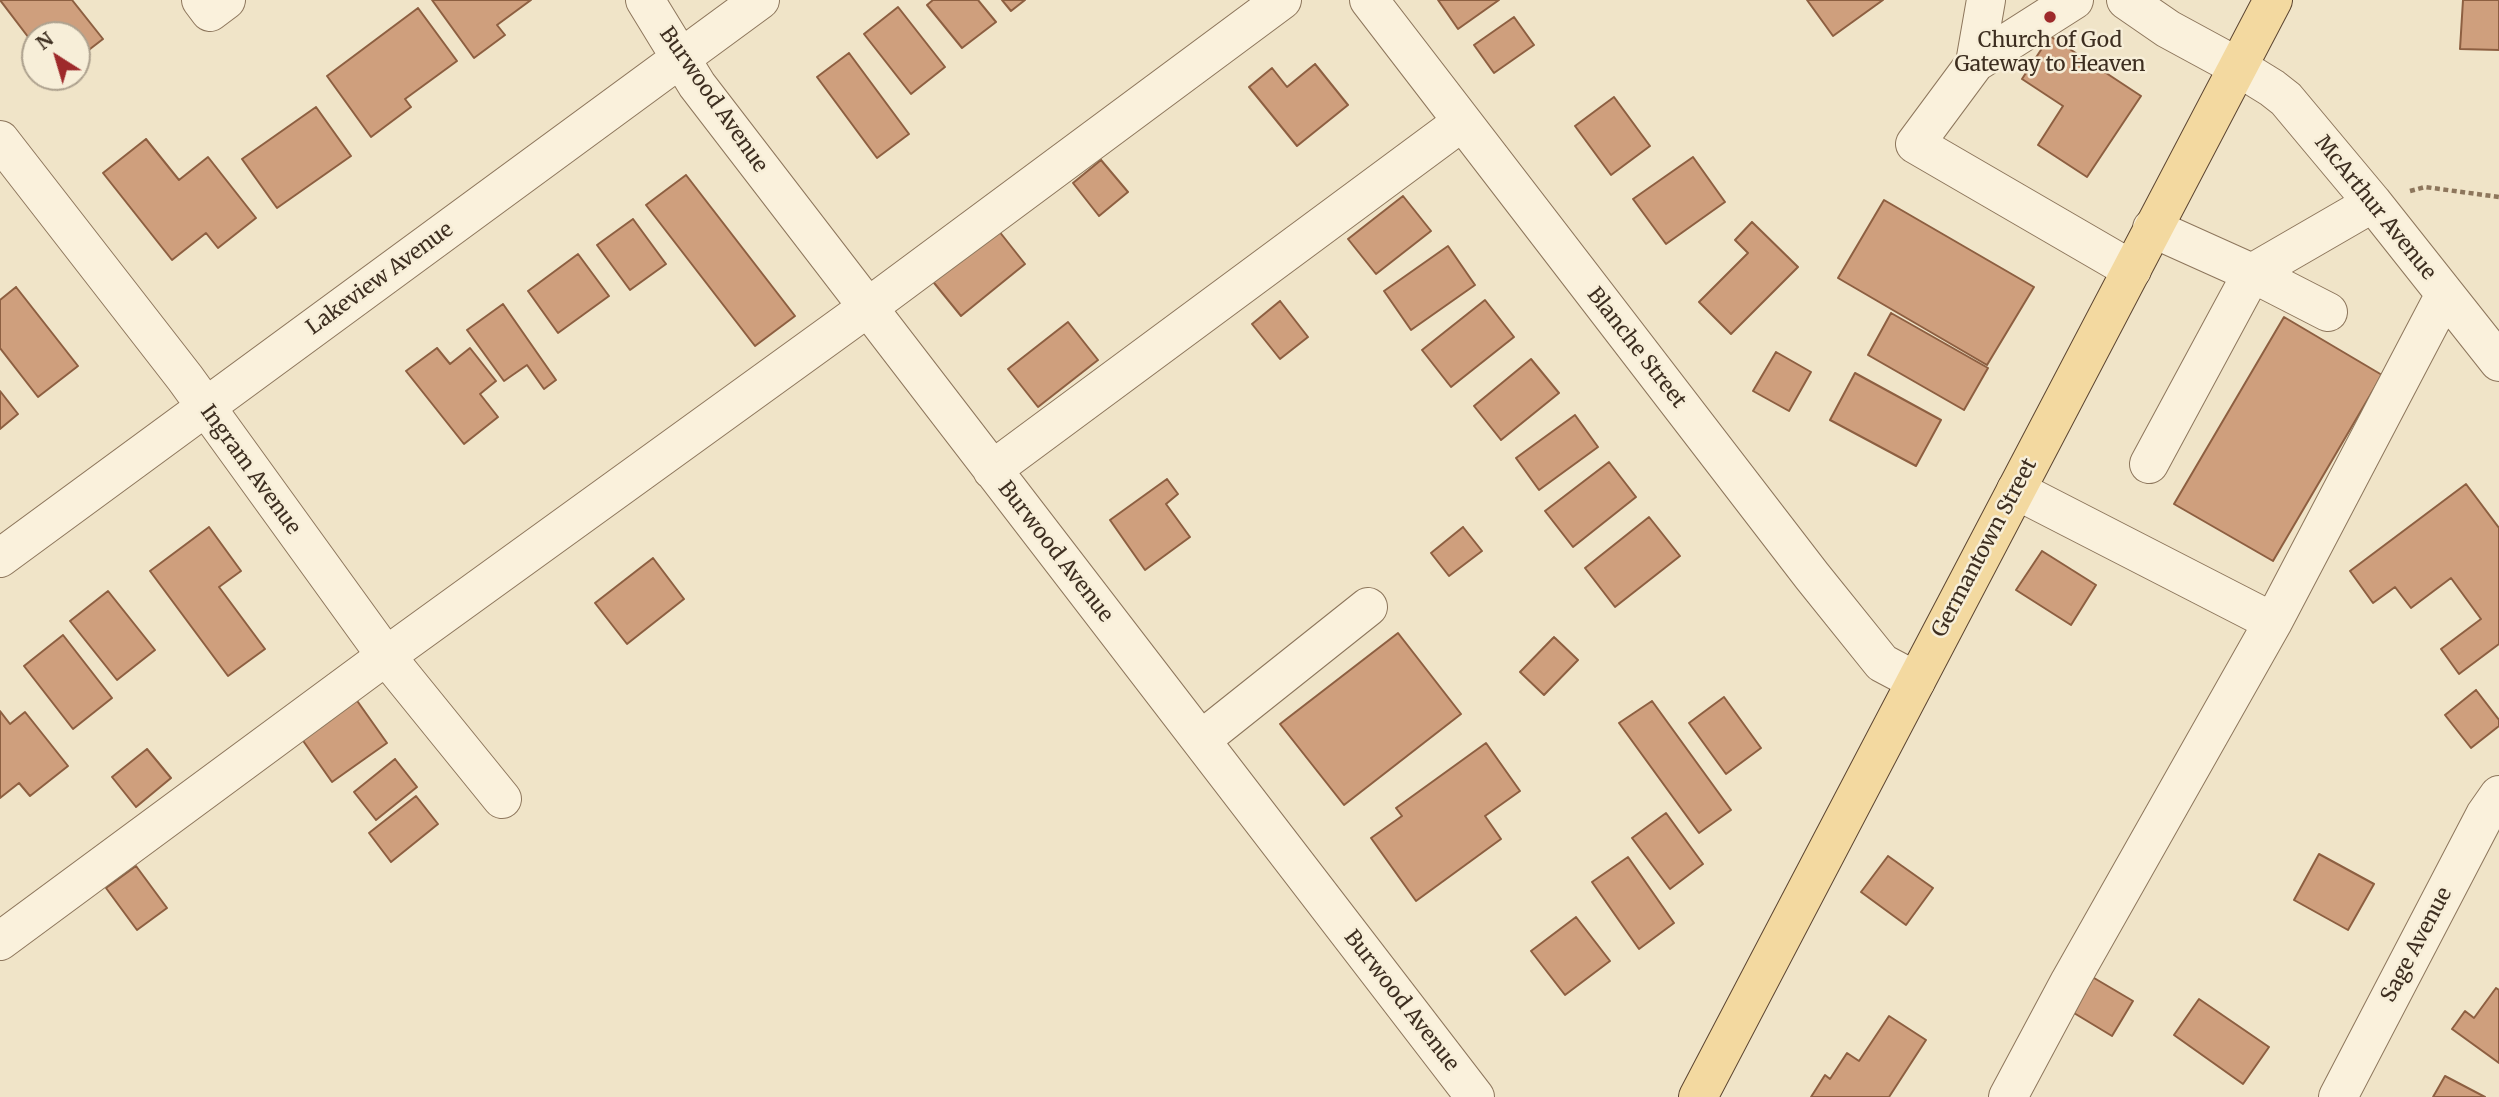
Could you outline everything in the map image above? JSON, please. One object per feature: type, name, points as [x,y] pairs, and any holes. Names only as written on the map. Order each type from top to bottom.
[{"type":"main road","name":"Germantown Street","points":[[1698,1097],[2273,0]]},
{"type":"street","points":[[201,0],[210,12],[226,0]]},
{"type":"street","name":"Burwood Avenue","points":[[645,0],[697,85],[1475,1097]]},
{"type":"street","name":"Lakeview Avenue","points":[[0,558],[760,0]]},
{"type":"street","points":[[0,940],[386,656],[867,308],[1282,0]]},
{"type":"street","name":"Blanche Street","points":[[1369,0],[1882,663],[1916,681]]},
{"type":"street","points":[[1975,63],[1986,0]]},
{"type":"street","points":[[2074,0],[1975,63],[1915,144],[2132,270]]},
{"type":"street","name":"McArthur Avenue","points":[[2126,0],[2168,29],[2238,67],[2286,99],[2373,203],[2499,362]]},
{"type":"street","points":[[992,470],[1462,122]]},
{"type":"street","name":"Ingram Avenue","points":[[4,155],[186,378],[386,656],[502,799]]},
{"type":"street","points":[[2149,464],[2252,273],[2373,203]]},
{"type":"street","points":[[2152,228],[2252,273],[2328,312]]},
{"type":"street","points":[[2008,1097],[2077,969],[2273,622],[2445,294]]},
{"type":"street","points":[[2016,491],[2273,622]]},
{"type":"street","points":[[1201,740],[1368,607]]},
{"type":"street","name":"Sage Avenue","points":[[2338,1097],[2485,815],[2499,795]]},
{"type":"path","points":[[2373,203],[2425,187],[2499,197]]},
{"type":"building","points":[[0,0],[72,0],[89,21],[21,21],[21,28]]},
{"type":"building","points":[[432,0],[531,0],[497,25],[505,35],[474,58]]},
{"type":"building","points":[[933,0],[978,0],[996,22],[962,48],[927,5]]},
{"type":"building","points":[[1002,0],[1025,0],[1011,11]]},
{"type":"building","points":[[1438,0],[1499,0],[1458,29]]},
{"type":"building","points":[[1807,0],[1883,0],[1833,36]]},
{"type":"building","points":[[2463,0],[2499,0],[2499,50],[2460,49]]},
{"type":"building","points":[[898,7],[945,67],[911,94],[864,34]]},
{"type":"building","points":[[418,8],[457,61],[405,99],[411,107],[371,137],[327,76]]},
{"type":"building","points":[[1514,17],[1534,45],[1494,73],[1474,45]]},
{"type":"building","points":[[91,24],[103,39],[91,48]]},
{"type":"building","points":[[2050,36],[2141,96],[2087,177],[2038,145],[2063,106],[2022,79]]},
{"type":"building","points":[[849,53],[909,134],[877,158],[817,77]]},
{"type":"building","points":[[1315,64],[1348,105],[1297,146],[1249,87],[1272,68],[1287,87]]},
{"type":"building","points":[[1614,97],[1650,146],[1611,175],[1575,126]]},
{"type":"building","points":[[316,107],[351,156],[277,208],[242,159]]},
{"type":"building","points":[[146,139],[179,180],[208,157],[256,218],[218,248],[206,233],[172,260],[103,173]]},
{"type":"building","points":[[1693,157],[1725,202],[1666,244],[1633,199]]},
{"type":"building","points":[[1101,160],[1128,192],[1099,216],[1073,183]]},
{"type":"building","points":[[686,175],[795,316],[755,346],[646,205]]},
{"type":"building","points":[[1403,196],[1431,231],[1376,274],[1348,239]]},
{"type":"building","points":[[1884,200],[2034,287],[1987,365],[1838,278]]},
{"type":"building","points":[[633,219],[666,264],[630,290],[597,245]]},
{"type":"building","points":[[991,221],[1025,264],[961,316],[926,273]]},
{"type":"building","points":[[1752,222],[1798,267],[1731,334],[1699,302],[1748,253],[1735,240]]},
{"type":"building","points":[[1448,246],[1475,285],[1411,330],[1384,291]]},
{"type":"building","points":[[578,254],[609,296],[558,333],[528,291]]},
{"type":"building","points":[[16,287],[78,366],[38,397],[0,348],[0,300]]},
{"type":"building","points":[[1485,300],[1514,337],[1451,387],[1422,350]]},
{"type":"building","points":[[1280,301],[1308,337],[1280,359],[1252,324]]},
{"type":"building","points":[[503,304],[556,380],[544,389],[527,365],[504,381],[467,330]]},
{"type":"building","points":[[1891,313],[1988,368],[1964,410],[1868,355]]},
{"type":"building","points":[[2284,317],[2382,375],[2273,561],[2174,504]]},
{"type":"building","points":[[1068,322],[1098,360],[1038,407],[1008,369]]},
{"type":"building","points":[[437,348],[450,364],[470,348],[496,381],[480,394],[498,417],[464,444],[406,371]]},
{"type":"building","points":[[1776,352],[1811,372],[1789,411],[1753,391]]},
{"type":"building","points":[[1531,359],[1559,393],[1501,440],[1474,406]]},
{"type":"building","points":[[1855,373],[1941,420],[1916,466],[1830,420]]},
{"type":"building","points":[[0,391],[18,414],[0,429]]},
{"type":"building","points":[[1575,415],[1598,447],[1539,490],[1516,458]]},
{"type":"building","points":[[1609,462],[1636,497],[1573,547],[1545,511]]},
{"type":"building","points":[[1167,479],[1178,494],[1166,504],[1190,537],[1145,570],[1110,520]]},
{"type":"building","points":[[2466,484],[2499,528],[2499,644],[2459,674],[2441,649],[2481,619],[2451,578],[2411,608],[2395,587],[2373,603],[2350,571]]},
{"type":"building","points":[[1649,517],[1680,556],[1615,607],[1585,568]]},
{"type":"building","points":[[209,527],[241,571],[219,587],[265,649],[228,676],[150,571]]},
{"type":"building","points":[[1463,527],[1482,551],[1449,576],[1431,553]]},
{"type":"building","points":[[2042,551],[2096,585],[2071,625],[2016,590]]},
{"type":"building","points":[[653,558],[684,599],[627,644],[595,603]]},
{"type":"building","points":[[108,591],[155,650],[117,680],[70,621]]},
{"type":"building","points":[[1398,633],[1461,714],[1344,805],[1280,724]]},
{"type":"building","points":[[63,635],[112,698],[73,729],[24,666]]},
{"type":"building","points":[[1554,637],[1578,660],[1544,695],[1520,672]]},
{"type":"building","points":[[2476,690],[2499,720],[2499,726],[2471,748],[2445,715]]},
{"type":"building","points":[[353,695],[387,743],[332,782],[299,735]]},
{"type":"building","points":[[1724,697],[1761,748],[1726,774],[1689,723]]},
{"type":"building","points":[[1652,701],[1731,810],[1699,833],[1619,723]]},
{"type":"building","points":[[0,711],[10,724],[25,712],[68,766],[30,796],[19,783],[0,798]]},
{"type":"building","points":[[1486,743],[1520,791],[1485,816],[1501,839],[1416,901],[1371,838],[1402,816],[1396,808]]},
{"type":"building","points":[[147,749],[171,778],[136,807],[112,777]]},
{"type":"building","points":[[395,759],[417,787],[376,820],[354,792]]},
{"type":"building","points":[[416,796],[438,824],[391,862],[369,833]]},
{"type":"building","points":[[1666,813],[1703,864],[1670,889],[1632,838]]},
{"type":"building","points":[[2319,854],[2374,884],[2348,930],[2294,900]]},
{"type":"building","points":[[1888,856],[1933,888],[1906,925],[1861,892]]},
{"type":"building","points":[[1628,857],[1674,923],[1639,949],[1592,882]]},
{"type":"building","points":[[136,866],[167,908],[137,930],[106,888]]},
{"type":"building","points":[[1576,917],[1610,961],[1565,995],[1531,951]]},
{"type":"building","points":[[2089,975],[2133,1001],[2112,1036],[2069,1010]]},
{"type":"building","points":[[2496,988],[2499,990],[2499,1063],[2452,1029],[2465,1011],[2474,1018]]},
{"type":"building","points":[[2199,999],[2269,1047],[2243,1084],[2174,1035]]},
{"type":"building","points":[[1889,1016],[1926,1040],[1889,1097],[1811,1097],[1825,1075],[1830,1079],[1847,1053],[1859,1061]]},
{"type":"building","points":[[2445,1076],[2485,1097],[2433,1097]]},
{"type":"place","name":"Church of God Gateway to Heaven","points":[[2050,17]]}]
